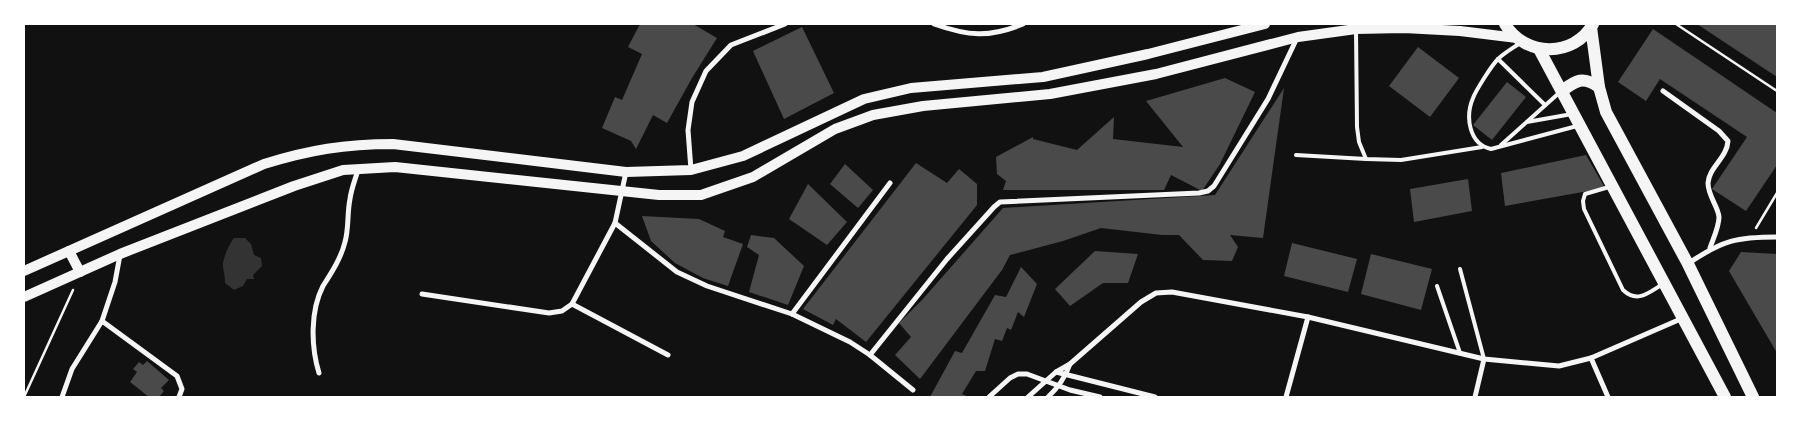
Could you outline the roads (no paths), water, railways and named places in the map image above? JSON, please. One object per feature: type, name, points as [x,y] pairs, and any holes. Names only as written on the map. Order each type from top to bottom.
[{"type":"main road","points":[[24,271],[264,164],[299,153],[334,146],[393,144],[626,172],[692,170],[743,156],[864,99],[912,88],[1043,77],[1148,54],[1265,24]]},
{"type":"main road","points":[[1505,24],[1519,40]]},
{"type":"main road","points":[[24,297],[120,254],[294,186],[343,170],[395,167],[623,192],[659,195],[701,194],[753,177],[835,129],[873,115],[923,106],[1050,94],[1156,74],[1298,37],[1356,30],[1404,28],[1460,31],[1519,40],[1539,49],[1556,49],[1568,46],[1584,36],[1592,25]]},
{"type":"main road","points":[[1592,25],[1599,87],[1606,112],[1688,264],[1753,397]]},
{"type":"main road","points":[[1539,49],[1614,186],[1725,397]]},
{"type":"main road","points":[[1562,91],[1576,81],[1591,82],[1599,87]]},
{"type":"main road","points":[[69,251],[80,272]]},
{"type":"street","points":[[692,170],[688,130],[692,102],[706,71],[731,45],[785,24]]},
{"type":"street","points":[[934,24],[950,30],[990,34],[1009,30],[1023,24]]},
{"type":"street","points":[[870,355],[947,259],[994,206],[1000,202],[1208,192],[1214,186],[1268,99],[1298,37]]},
{"type":"street","points":[[1663,91],[1719,131],[1728,141],[1727,149],[1711,174],[1708,183],[1710,195],[1719,217],[1710,248]]},
{"type":"street","points":[[319,373],[314,345],[316,306],[322,288],[339,259],[346,240],[350,200],[358,168]]},
{"type":"street","points":[[422,294],[549,312],[562,311],[572,304],[615,223],[626,172]]},
{"type":"street","points":[[792,314],[890,183]]},
{"type":"street","points":[[615,223],[677,272],[707,286],[792,314],[850,342],[870,355],[913,390]]},
{"type":"street","points":[[1688,264],[1710,248],[1740,238],[1777,237]]},
{"type":"street","points":[[62,397],[72,369],[102,321],[115,282],[120,254]]},
{"type":"street","points":[[1028,397],[1056,372],[1070,364],[1141,302],[1156,293],[1172,292],[1308,317],[1484,359],[1559,366],[1591,358],[1684,318]]},
{"type":"street","points":[[572,304],[668,355]]},
{"type":"street","points":[[1286,397],[1308,317]]},
{"type":"street","points":[[102,321],[177,376],[182,389],[179,397]]},
{"type":"street","points":[[1591,358],[1608,397]]},
{"type":"street","points":[[1475,397],[1484,359]]},
{"type":"street","points":[[1048,397],[1060,386],[1070,364]]},
{"type":"street","points":[[1056,372],[1155,397]]},
{"type":"street","points":[[989,397],[1010,378],[1018,374],[1027,374],[1060,386],[1100,397]]},
{"type":"lane","points":[[1356,30],[1357,127],[1359,142],[1366,159]]},
{"type":"lane","points":[[1482,147],[1474,139],[1468,120],[1472,98],[1498,59],[1519,40]]},
{"type":"lane","points":[[1498,59],[1545,105]]},
{"type":"lane","points":[[1500,147],[1562,91]]},
{"type":"lane","points":[[1296,155],[1401,160],[1482,147],[1491,149],[1578,119]]},
{"type":"lane","points":[[1527,122],[1578,119]]},
{"type":"lane","points":[[1614,186],[1585,194],[1583,201],[1584,209],[1623,290],[1629,296],[1641,297],[1665,282]]},
{"type":"lane","points":[[1460,269],[1484,359]]},
{"type":"lane","points":[[1437,286],[1460,353]]}]
